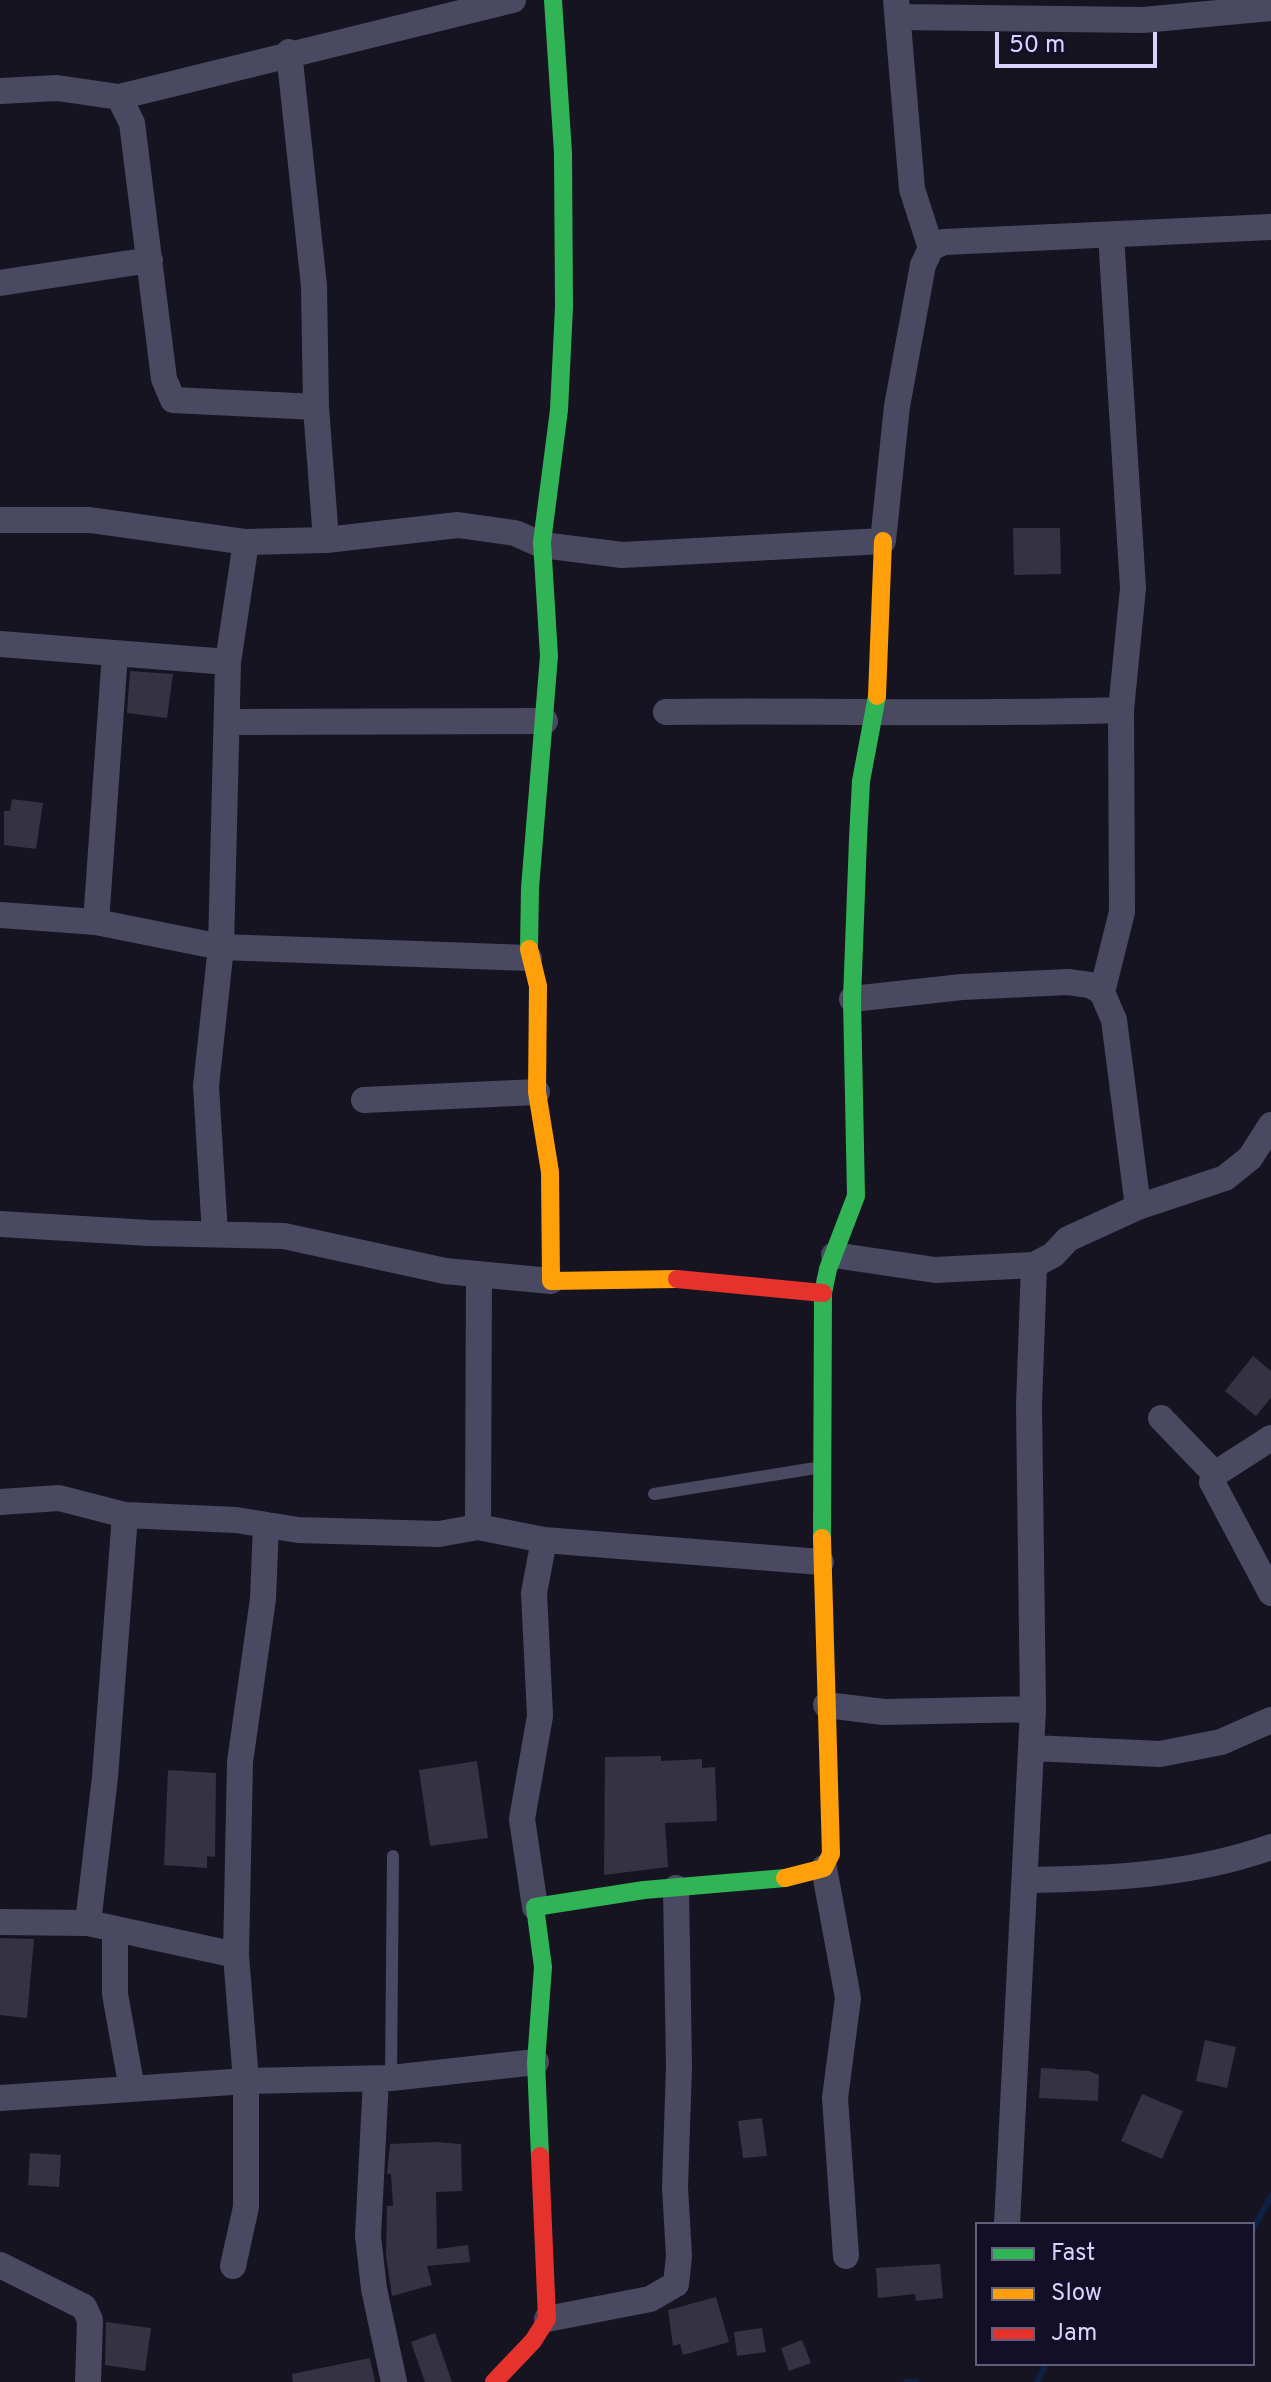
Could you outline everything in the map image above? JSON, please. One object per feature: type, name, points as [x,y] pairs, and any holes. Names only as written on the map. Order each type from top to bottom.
[{"type":"street","points":[[0,91],[57,88],[119,97],[289,52],[442,20],[513,0]]},
{"type":"street","points":[[551,1281],[550,1172],[537,1092],[538,986],[529,958],[533,845],[549,655],[542,545],[559,411],[565,301],[564,123],[553,0]]},
{"type":"street","points":[[931,248],[912,189],[897,8],[1095,20],[1183,8],[1271,8]]},
{"type":"street","points":[[289,52],[314,286],[317,451],[326,540]]},
{"type":"street","points":[[119,97],[132,123],[164,379],[173,400],[316,407]]},
{"type":"street","points":[[846,2256],[835,2098],[848,1998],[824,1868],[831,1854],[821,1562],[825,1467],[823,1293],[856,1196],[852,999],[861,781],[876,710],[883,541],[897,406],[923,265],[931,248],[944,242],[1271,227]]},
{"type":"street","points":[[1102,992],[1122,912],[1121,710],[1133,588],[1111,235]]},
{"type":"street","points":[[0,283],[150,260]]},
{"type":"street","points":[[0,520],[90,520],[246,542],[326,540],[458,525],[515,533],[542,545],[622,555],[670,555],[883,541]]},
{"type":"street","points":[[215,1234],[206,1086],[221,947],[228,662],[246,542]]},
{"type":"street","points":[[0,644],[228,662]]},
{"type":"street","points":[[96,922],[115,653]]},
{"type":"street","points":[[666,712],[876,710],[1006,714],[1121,710]]},
{"type":"street","points":[[228,722],[545,721]]},
{"type":"street","points":[[0,915],[96,922],[221,947],[529,958]]},
{"type":"street","points":[[852,999],[962,987],[1068,982],[1090,985],[1102,992],[1114,1020],[1138,1207]]},
{"type":"street","points":[[364,1100],[537,1092]]},
{"type":"street","points":[[834,1255],[935,1270],[1034,1265],[1053,1255],[1068,1239],[1138,1207],[1225,1178],[1250,1158],[1271,1125]]},
{"type":"street","points":[[0,1224],[284,1236],[445,1271],[551,1281],[686,1279],[823,1293]]},
{"type":"street","points":[[1007,2222],[1033,1748],[1029,1405],[1034,1265]]},
{"type":"street","points":[[478,1527],[479,1274]]},
{"type":"street","points":[[1161,1418],[1215,1474],[1214,1488],[1271,1593]]},
{"type":"street","points":[[1215,1474],[1271,1438]]},
{"type":"street","points":[[0,1502],[59,1498],[125,1515],[298,1530],[439,1534],[478,1527],[544,1540],[821,1562]]},
{"type":"street","points":[[88,1923],[105,1777],[125,1515]]},
{"type":"street","points":[[233,2266],[246,2207],[246,2081],[236,1955],[240,1762],[263,1599],[266,1525]]},
{"type":"street","points":[[494,2382],[533,2341],[547,2319],[536,2062],[543,1967],[522,1819],[540,1716],[534,1593],[544,1540]]},
{"type":"street","points":[[826,1705],[884,1712],[1033,1709]]},
{"type":"street","points":[[1033,1748],[1160,1754],[1221,1742],[1271,1720]]},
{"type":"street","points":[[1025,1880],[1101,1879],[1160,1873],[1271,1847]]},
{"type":"street","points":[[535,1907],[676,1888],[798,1877],[824,1868]]},
{"type":"street","points":[[547,2319],[650,2299],[676,2284],[679,2256],[675,2187],[679,2067],[676,1888]]},
{"type":"street","points":[[0,1922],[88,1923],[236,1955]]},
{"type":"street","points":[[115,1931],[115,1994],[132,2089]]},
{"type":"street","points":[[0,2098],[246,2081],[383,2078],[536,2062]]},
{"type":"street","points":[[383,2078],[368,2236],[374,2289],[394,2382]]},
{"type":"street","points":[[0,2265],[84,2307],[90,2320],[88,2382]]},
{"type":"lane","points":[[654,1494],[825,1467]]},
{"type":"lane","points":[[383,2078],[393,1856]]},
{"type":"building","points":[[1013,528],[1060,528],[1061,574],[1014,575]]},
{"type":"building","points":[[130,671],[173,674],[167,718],[127,713]]},
{"type":"building","points":[[12,799],[43,803],[36,849],[4,845],[4,811],[10,811]]},
{"type":"building","points":[[1253,1356],[1271,1371],[1271,1398],[1256,1416],[1225,1391]]},
{"type":"building","points":[[661,1756],[661,1761],[702,1759],[702,1768],[715,1767],[717,1821],[665,1823],[668,1867],[604,1875],[605,1757]]},
{"type":"building","points":[[477,1761],[488,1838],[430,1846],[419,1770]]},
{"type":"building","points":[[168,1770],[216,1773],[215,1857],[207,1856],[207,1868],[164,1865]]},
{"type":"building","points":[[0,1938],[34,1939],[27,2018],[0,2015]]},
{"type":"building","points":[[1205,2040],[1236,2047],[1227,2088],[1196,2081]]},
{"type":"building","points":[[1041,2068],[1089,2071],[1099,2075],[1098,2101],[1039,2098]]},
{"type":"building","points":[[1142,2094],[1183,2111],[1162,2159],[1121,2141]]},
{"type":"building","points":[[762,2118],[767,2156],[743,2158],[738,2121]]},
{"type":"building","points":[[390,2144],[461,2144],[462,2191],[436,2192],[437,2249],[468,2245],[470,2262],[427,2266],[432,2285],[392,2296],[386,2256],[387,2206],[393,2206],[391,2174],[387,2174]]},
{"type":"building","points":[[30,2153],[61,2155],[59,2187],[28,2185]]},
{"type":"building","points":[[940,2264],[943,2298],[916,2301],[915,2294],[878,2298],[876,2268]]},
{"type":"building","points":[[716,2297],[729,2342],[683,2355],[680,2344],[673,2346],[668,2310]]},
{"type":"building","points":[[106,2322],[151,2328],[145,2371],[105,2365]]},
{"type":"building","points":[[762,2328],[766,2352],[737,2356],[734,2332]]},
{"type":"building","points":[[435,2333],[452,2382],[425,2382],[411,2342]]},
{"type":"building","points":[[802,2340],[811,2363],[789,2371],[781,2348]]},
{"type":"building","points":[[370,2358],[375,2382],[293,2382],[292,2374]]},
{"type":"waterway","points":[[1255,2225],[1271,2196]]},
{"type":"waterway","points":[[1037,2382],[1045,2366]]},
{"type":"waterway","points":[[906,2382],[916,2382]]},
{"type":"traffic: fast","points":[[529,949],[530,888],[549,656],[542,542],[559,410],[564,307],[563,153],[553,0]]},
{"type":"traffic: fast","points":[[822,1538],[823,1293],[828,1269],[856,1196],[852,999],[858,839],[861,781],[877,696]]},
{"type":"traffic: fast","points":[[540,2156],[536,2062],[543,1967],[535,1907],[644,1890],[785,1878]]},
{"type":"traffic: slow","points":[[877,696],[883,541]]},
{"type":"traffic: slow","points":[[529,949],[538,986],[537,1092],[550,1172],[551,1281],[677,1279]]},
{"type":"traffic: slow","points":[[785,1878],[824,1868],[831,1854],[822,1538]]},
{"type":"traffic: jam","points":[[677,1279],[823,1293]]},
{"type":"traffic: jam","points":[[494,2382],[533,2341],[547,2319],[540,2156]]}]
